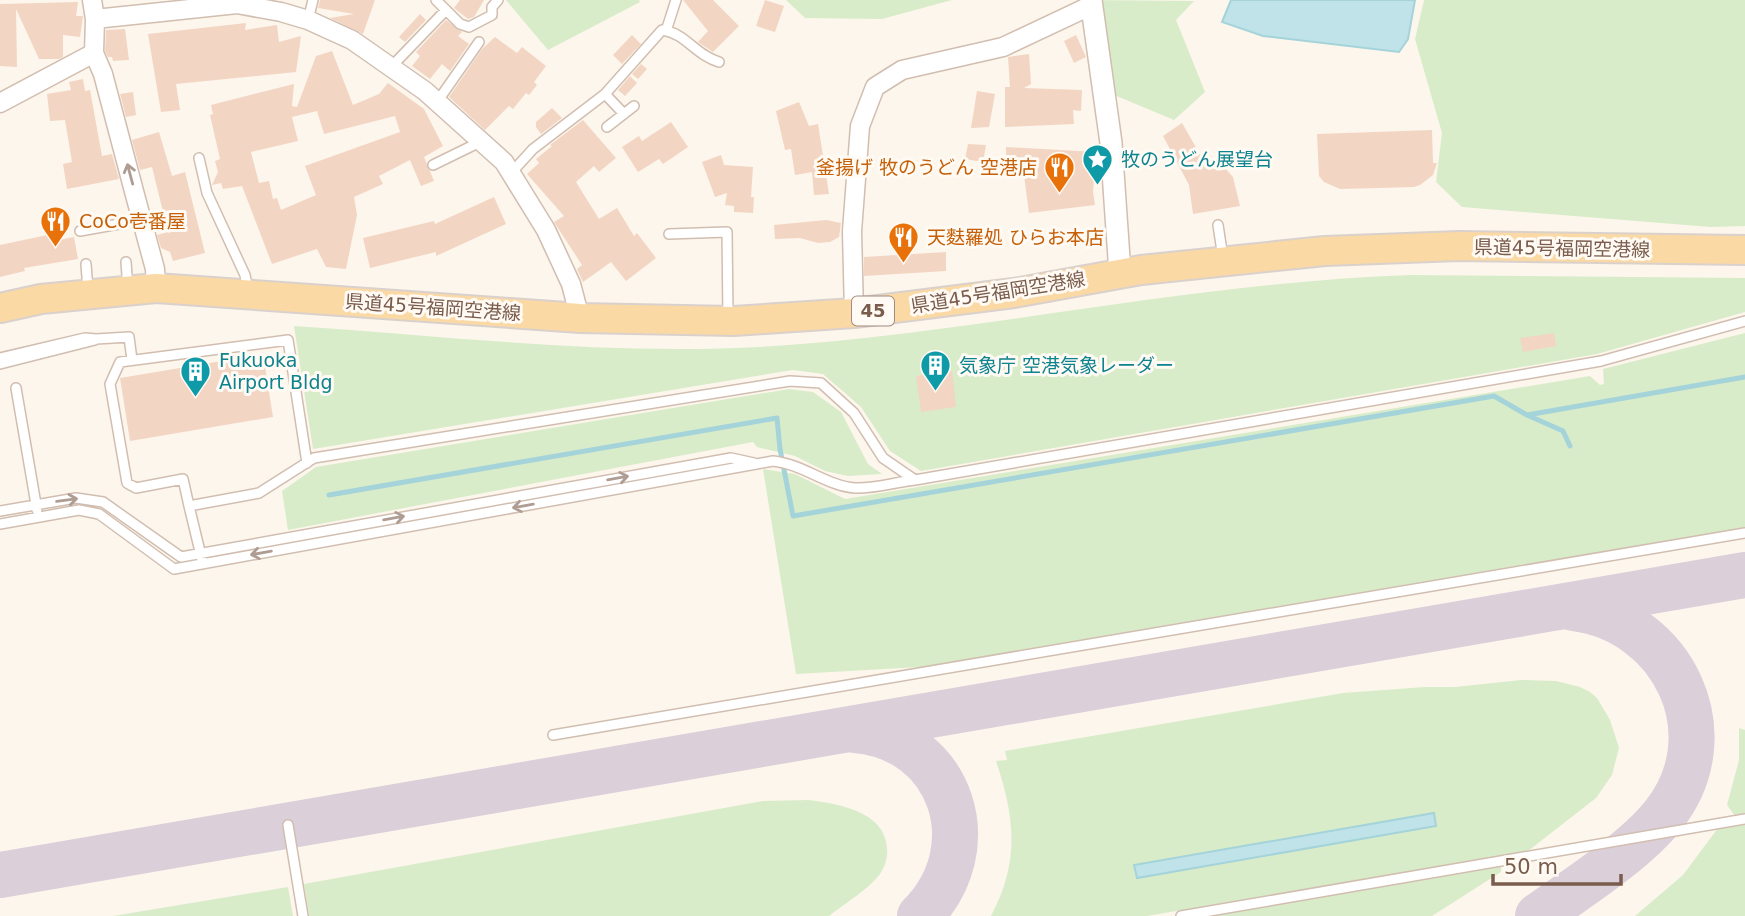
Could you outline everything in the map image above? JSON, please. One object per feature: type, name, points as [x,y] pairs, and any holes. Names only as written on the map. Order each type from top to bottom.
[{"type":"main road","name":"県道45号福岡空港線","points":[[0,308],[41,299],[142,289],[580,318],[728,321],[854,313],[1015,291],[1119,273],[1325,251],[1459,246],[1745,250]]},
{"type":"street","points":[[92,0],[94,53],[103,74],[155,269],[142,289]]},
{"type":"street","points":[[854,313],[861,185],[860,126],[875,87],[902,70],[1003,47],[1091,3],[1111,144],[1113,226],[1119,273]]},
{"type":"street","points":[[94,19],[237,4],[308,20],[352,40],[392,66],[437,102],[504,162],[546,230],[572,284],[580,318]]},
{"type":"street","points":[[0,103],[94,53]]},
{"type":"lane","points":[[308,20],[313,0]]},
{"type":"lane","points":[[436,0],[460,24],[469,27],[492,15],[492,7],[498,0]]},
{"type":"lane","points":[[666,31],[676,0]]},
{"type":"lane","points":[[392,66],[445,11]]},
{"type":"lane","points":[[512,172],[533,149],[605,94],[662,30],[681,36],[705,58],[719,62]]},
{"type":"lane","points":[[437,102],[479,42]]},
{"type":"lane","points":[[605,94],[624,114]]},
{"type":"lane","points":[[607,127],[634,106]]},
{"type":"lane","points":[[433,165],[480,142]]},
{"type":"lane","points":[[199,158],[207,193],[245,275],[249,294]]},
{"type":"lane","points":[[80,231],[119,224]]},
{"type":"lane","points":[[1218,225],[1223,260]]},
{"type":"lane","points":[[669,234],[727,232],[730,296],[728,321]]},
{"type":"lane","points":[[126,262],[142,289]]},
{"type":"lane","points":[[86,264],[89,294]]},
{"type":"lane","points":[[0,524],[79,510],[89,511],[99,514],[174,569],[202,559],[773,461],[791,463],[841,485],[856,488],[915,480],[1601,361],[1745,321]]},
{"type":"lane","points":[[0,364],[96,340],[129,337],[132,360]]},
{"type":"lane","points":[[0,358],[85,338],[96,340]]},
{"type":"lane","points":[[202,559],[183,479],[136,488],[127,483],[110,384],[120,362],[288,340],[307,463]]},
{"type":"lane","points":[[189,506],[259,493],[314,458],[790,381],[821,383],[854,413],[883,458],[915,480]]},
{"type":"lane","points":[[16,388],[39,517]]},
{"type":"lane","points":[[0,511],[76,498],[103,502],[181,557],[202,559]]},
{"type":"lane","points":[[553,735],[1745,533]]},
{"type":"lane","points":[[1181,916],[1745,819]]},
{"type":"lane","points":[[288,825],[303,916]]},
{"type":"green space","points":[[506,0],[639,0],[640,2],[548,50]]},
{"type":"green space","points":[[786,0],[952,0],[882,19],[805,18]]},
{"type":"green space","points":[[1086,0],[1194,1],[1176,20],[1205,92],[1174,120],[1107,92]]},
{"type":"green space","points":[[1424,0],[1745,0],[1745,226],[1711,227],[1462,207],[1436,182],[1442,133],[1415,39]]},
{"type":"green space","points":[[1411,275],[1745,278],[1745,312],[1597,354],[921,471],[890,451],[861,407],[823,374],[793,370],[313,449],[294,326],[547,345],[738,348],[801,344],[954,327],[1258,286]]},
{"type":"green space","points":[[1745,333],[1745,530],[1261,614],[920,667],[796,674],[763,469],[795,474],[845,499],[1590,376],[1600,385],[1604,384],[1603,369]]},
{"type":"green space","points":[[789,389],[813,392],[841,412],[868,464],[882,474],[848,476],[825,471],[795,456],[757,447],[753,442],[288,530],[282,491],[316,467]]},
{"type":"green space","points":[[1521,680],[1556,681],[1590,692],[1597,698],[1610,720],[1619,748],[1612,775],[1596,798],[1528,851],[1147,916],[991,916],[1007,877],[1012,839],[1007,802],[996,761],[1007,760],[1005,751],[1343,693],[1455,687]]},
{"type":"green space","points":[[1739,728],[1745,730],[1745,815],[1735,816],[1727,805],[1739,760]]},
{"type":"green space","points":[[809,800],[846,807],[869,818],[878,825],[884,835],[887,848],[885,865],[875,880],[829,916],[309,916],[304,884],[763,801]]},
{"type":"green space","points":[[1745,824],[1745,916],[1635,916],[1683,875],[1718,828]]},
{"type":"green space","points":[[1501,865],[1501,872],[1432,916],[1205,916]]},
{"type":"green space","points":[[288,887],[293,916],[113,916]]},
{"type":"water","points":[[1231,0],[1415,0],[1408,39],[1399,52],[1263,36],[1222,22]]},
{"type":"water","points":[[1434,813],[1436,826],[1137,878],[1134,865]]},
{"type":"building","points":[[320,0],[375,0],[363,34],[330,18],[354,14],[318,8]]},
{"type":"building","points":[[460,0],[484,0],[474,17],[468,19],[454,8]]},
{"type":"building","points":[[683,0],[713,0],[739,26],[713,52],[698,42],[708,31]]},
{"type":"building","points":[[765,0],[784,6],[775,32],[756,26]]},
{"type":"building","points":[[78,2],[76,16],[83,16],[80,37],[63,35],[63,57],[59,59],[39,59],[16,9],[17,67],[0,66],[0,4]]},
{"type":"building","points":[[420,14],[426,20],[405,42],[399,37]]},
{"type":"building","points":[[446,20],[462,32],[458,36],[469,44],[450,71],[442,64],[430,79],[412,66],[420,56],[416,52]]},
{"type":"building","points":[[246,23],[245,30],[277,25],[279,42],[301,36],[296,72],[176,84],[180,110],[161,112],[148,34]]},
{"type":"building","points":[[125,29],[129,60],[113,61],[105,51],[106,30]]},
{"type":"building","points":[[632,35],[641,44],[622,64],[613,55]]},
{"type":"building","points":[[1076,35],[1086,57],[1074,63],[1064,41]]},
{"type":"building","points":[[495,37],[517,53],[522,47],[546,66],[534,82],[537,85],[529,95],[526,93],[513,109],[509,106],[485,130],[449,97],[482,49]]},
{"type":"building","points":[[332,51],[353,105],[379,94],[388,83],[424,109],[443,146],[424,157],[434,181],[421,186],[410,160],[379,176],[383,184],[354,197],[357,215],[346,269],[326,267],[317,249],[272,264],[242,186],[223,189],[221,183],[212,185],[218,172],[215,161],[220,159],[210,115],[213,114],[211,105],[294,84],[292,106],[297,107],[316,56]],"holes":[[[317,111],[324,134],[395,116],[400,132],[305,166],[316,195],[281,210],[277,198],[273,199],[269,181],[259,183],[251,152],[298,141],[292,117]]]},
{"type":"building","points":[[1029,54],[1031,84],[1024,88],[1082,90],[1081,111],[1073,110],[1074,124],[1005,127],[1005,87],[1010,87],[1008,57]]},
{"type":"building","points":[[641,64],[647,69],[638,79],[632,74]]},
{"type":"building","points":[[630,76],[637,83],[625,96],[618,90]]},
{"type":"building","points":[[83,79],[85,91],[90,90],[102,156],[112,154],[119,179],[67,189],[63,164],[72,162],[65,120],[50,121],[47,94],[71,90],[69,82]]},
{"type":"building","points":[[977,91],[995,94],[989,127],[971,128]]},
{"type":"building","points":[[133,92],[136,115],[126,117],[120,94]]},
{"type":"building","points":[[799,102],[809,126],[818,124],[829,194],[814,195],[812,172],[795,175],[791,149],[785,150],[776,111]]},
{"type":"building","points":[[552,108],[562,118],[541,134],[536,122]]},
{"type":"building","points":[[583,120],[616,158],[599,172],[594,166],[576,182],[599,219],[617,208],[634,236],[637,233],[656,258],[626,281],[611,262],[583,282],[577,269],[582,265],[554,222],[564,216],[527,174],[539,163],[536,159],[552,146],[550,145]]},
{"type":"building","points":[[671,122],[688,147],[663,164],[659,159],[638,172],[622,147],[639,136],[642,141]]},
{"type":"building","points":[[1182,123],[1209,170],[1221,164],[1233,177],[1240,206],[1193,214],[1189,185],[1163,136]]},
{"type":"building","points":[[1432,130],[1433,163],[1437,163],[1433,175],[1420,185],[1340,189],[1324,182],[1319,176],[1317,134]]},
{"type":"building","points":[[159,132],[172,176],[185,172],[205,253],[173,261],[170,252],[161,248],[157,235],[168,232],[152,167],[140,170],[132,140]]},
{"type":"building","points":[[968,144],[986,145],[983,162],[965,159]]},
{"type":"building","points":[[1006,147],[1096,152],[1093,192],[1095,205],[1029,213],[1023,168],[1006,169]]},
{"type":"building","points":[[721,155],[724,165],[753,167],[753,213],[734,212],[734,206],[725,205],[727,193],[715,197],[702,162]]},
{"type":"building","points":[[494,197],[506,224],[436,256],[436,252],[370,268],[363,238],[434,221],[435,224]]},
{"type":"building","points":[[826,220],[841,223],[839,237],[830,242],[818,243],[800,238],[775,239],[774,225]]},
{"type":"building","points":[[52,234],[53,241],[74,237],[78,259],[24,268],[25,271],[0,277],[0,245]]},
{"type":"building","name":"天麩羅処 ひらお本店","points":[[946,252],[946,271],[864,276],[864,257]]},
{"type":"building","points":[[1554,333],[1556,346],[1523,352],[1520,338]]},
{"type":"building","name":"Fukuoka Airport Bldg","points":[[263,354],[273,417],[130,441],[120,378]]},
{"type":"building","name":"気象庁 空港気象レーダー","points":[[952,371],[956,407],[921,412],[916,376]]},
{"type":"waterway","points":[[1527,415],[1745,377]]},
{"type":"waterway","points":[[329,495],[777,418],[793,516],[1494,396],[1563,431],[1570,446]]},
{"type":"taxiway","points":[[0,875],[1745,575]]},
{"type":"taxiway","points":[[1538,916],[1604,869],[1651,830],[1663,816],[1682,784],[1691,751],[1690,717],[1680,686],[1663,657],[1639,634],[1608,617],[1573,608]]},
{"type":"taxiway","points":[[855,730],[888,738],[916,753],[936,774],[949,800],[955,829],[952,859],[941,889],[920,916]]},
{"type":"place","name":"牧のうどん展望台","points":[[1098,186]]},
{"type":"place","name":"釜揚げ 牧のうどん 空港店","points":[[1060,194]]},
{"type":"place","name":"CoCo壱番屋","points":[[56,248]]},
{"type":"place","name":"天麩羅処 ひらお本店","points":[[904,264]]},
{"type":"place","name":"気象庁 空港気象レーダー","points":[[936,392]]},
{"type":"place","name":"Fukuoka Airport Bldg","points":[[196,398]]}]
